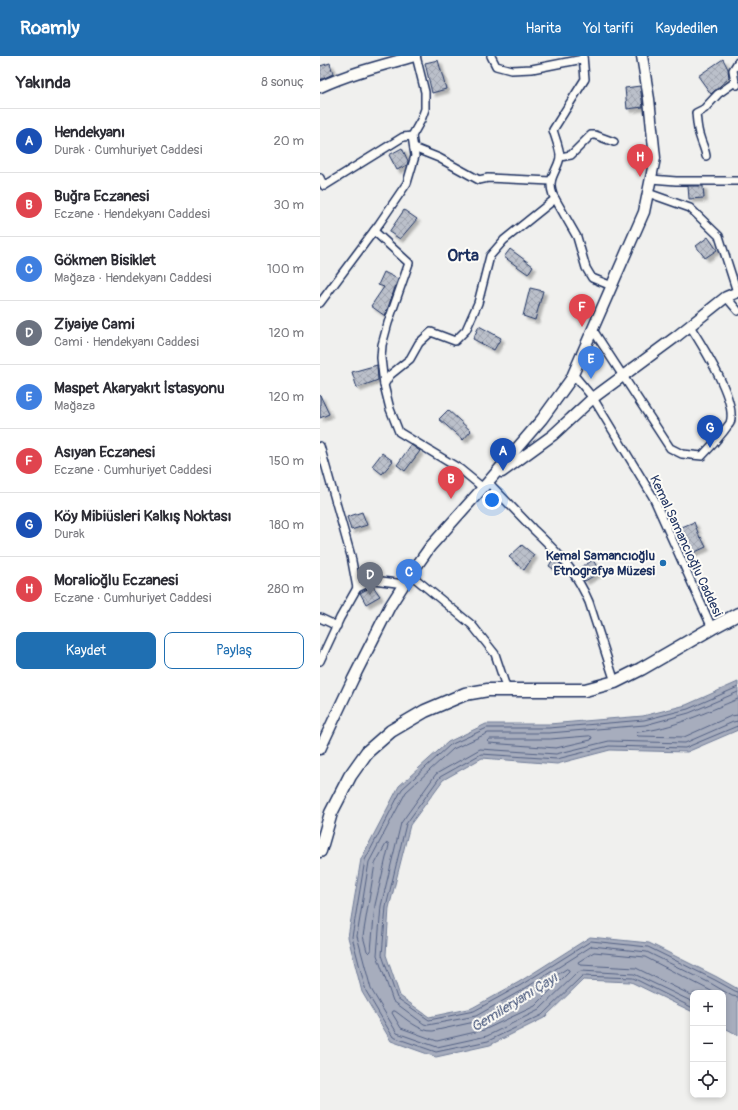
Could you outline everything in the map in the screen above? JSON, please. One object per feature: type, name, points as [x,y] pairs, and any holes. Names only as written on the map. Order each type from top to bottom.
[{"type":"main road","points":[[320,87],[377,66],[416,56]]},
{"type":"main road","points":[[320,749],[324,732],[390,606],[404,584],[430,547],[542,419],[571,379],[644,212],[655,158],[649,99],[642,56]]},
{"type":"main road","points":[[485,485],[553,435],[592,398],[677,336],[726,297],[738,292]]},
{"type":"main road","points":[[320,851],[331,813],[350,776],[367,752],[391,731],[425,711],[465,694],[488,690],[585,690],[615,682],[647,666],[738,614]]},
{"type":"street","points":[[320,303],[374,231],[407,183],[416,156],[412,136],[425,109],[425,92],[416,56]]},
{"type":"street","points":[[491,56],[496,66],[511,70],[532,69],[583,57],[585,79],[553,130],[560,157],[551,181],[551,188],[555,199],[577,237],[586,268],[592,278],[612,286]]},
{"type":"street","points":[[706,156],[698,130],[696,113],[704,109],[718,94],[736,84],[733,70],[738,62]]},
{"type":"street","points":[[560,157],[571,155],[591,136],[595,135],[614,142]]},
{"type":"street","points":[[320,178],[322,188],[403,137],[412,136]]},
{"type":"street","points":[[414,148],[439,158],[479,180],[488,178],[551,181]]},
{"type":"street","points":[[651,179],[676,181],[738,181]]},
{"type":"street","points":[[648,193],[690,208],[719,236],[738,292]]},
{"type":"street","points":[[384,385],[390,375],[410,359],[419,343],[431,332],[455,340],[466,330],[478,303],[490,256],[504,240],[555,199]]},
{"type":"street","points":[[374,231],[409,263],[388,322],[382,345],[381,358],[384,385],[390,408],[399,432],[485,485],[562,558],[582,586],[589,602],[615,682]]},
{"type":"street","points":[[726,297],[738,311]]},
{"type":"street","points":[[593,330],[670,448],[682,454],[702,456],[730,423],[732,412],[730,401],[715,367],[690,326]]},
{"type":"street","name":"Kemal Samancıoğlu Caddesi","points":[[573,374],[592,398],[653,497],[712,628]]},
{"type":"street","points":[[320,446],[321,456],[351,556],[357,588]]},
{"type":"street","points":[[411,575],[472,625],[495,654],[507,690]]},
{"type":"street","points":[[320,661],[357,588],[374,580],[404,584]]},
{"type":"street","points":[[320,618],[337,626]]},
{"type":"water","name":"Gemileryanı Çayı","points":[[738,682],[738,730],[687,752],[610,750],[557,764],[482,758],[443,780],[410,825],[389,908],[386,955],[400,996],[429,1017],[472,1008],[519,982],[590,937],[649,943],[738,989],[738,1035],[726,1029],[726,990],[690,990],[690,1011],[631,982],[583,980],[544,1018],[490,1045],[436,1057],[391,1041],[362,992],[348,937],[361,859],[399,786],[448,742],[486,724],[549,724],[643,716],[686,705]]},
{"type":"building","points":[[723,59],[728,69],[729,78],[711,94],[698,76]]},
{"type":"building","points":[[438,60],[446,89],[432,93],[425,63]]},
{"type":"building","points":[[330,63],[333,74],[320,80],[320,66]]},
{"type":"building","points":[[640,86],[643,107],[627,109],[625,88]]},
{"type":"building","points":[[402,148],[408,161],[407,165],[397,170],[389,155]]},
{"type":"building","points":[[688,186],[703,186],[704,198],[689,199]]},
{"type":"building","points":[[404,210],[417,219],[400,239],[389,232]]},
{"type":"building","points":[[708,237],[717,250],[705,258],[696,246]]},
{"type":"building","points":[[510,249],[533,266],[528,274],[504,257]]},
{"type":"building","points":[[384,272],[398,279],[385,316],[371,306],[384,287],[378,285]]},
{"type":"building","points":[[530,288],[543,291],[535,320],[523,316]]},
{"type":"building","points":[[479,326],[501,338],[494,350],[473,339]]},
{"type":"building","points":[[377,365],[378,380],[357,388],[352,372]]},
{"type":"building","points":[[320,395],[329,414],[320,418]]},
{"type":"building","points":[[448,410],[471,431],[463,440],[439,419]]},
{"type":"building","points":[[411,445],[420,451],[405,471],[397,465]]},
{"type":"building","points":[[382,453],[393,461],[382,474],[372,466]]},
{"type":"building","points":[[362,512],[367,525],[351,530],[347,517]]},
{"type":"building","points":[[694,522],[700,538],[701,537],[706,547],[693,553],[686,538],[681,540],[677,529]]},
{"type":"building","points":[[522,545],[534,555],[524,570],[509,557]]},
{"type":"building","points":[[554,557],[562,566],[556,571],[549,566]]},
{"type":"building","points":[[593,560],[600,572],[585,581],[578,569]]},
{"type":"building","points":[[373,586],[380,596],[366,604],[360,593]]},
{"type":"place","name":"Moralioğlu Eczanesi","points":[[640,177]]},
{"type":"place","name":"Asıyan Eczanesi","points":[[582,327]]},
{"type":"place","name":"Maspet Akaryakıt İstasyonu","points":[[591,379]]},
{"type":"place","name":"Köy Mibiüsleri Kalkış Noktası","points":[[710,448]]},
{"type":"place","name":"Hendekyanı","points":[[503,471]]},
{"type":"place","name":"Buğra Eczanesi","points":[[451,499]]},
{"type":"place","name":"Kemal Samancıoğlu Etnografya Müzesi","points":[[663,563]]},
{"type":"place","name":"Gökmen Bisiklet","points":[[409,592]]},
{"type":"place","name":"Ziyaiye Cami","points":[[370,595]]},
{"type":"district","name":"Orta","points":[[463,255]]}]
